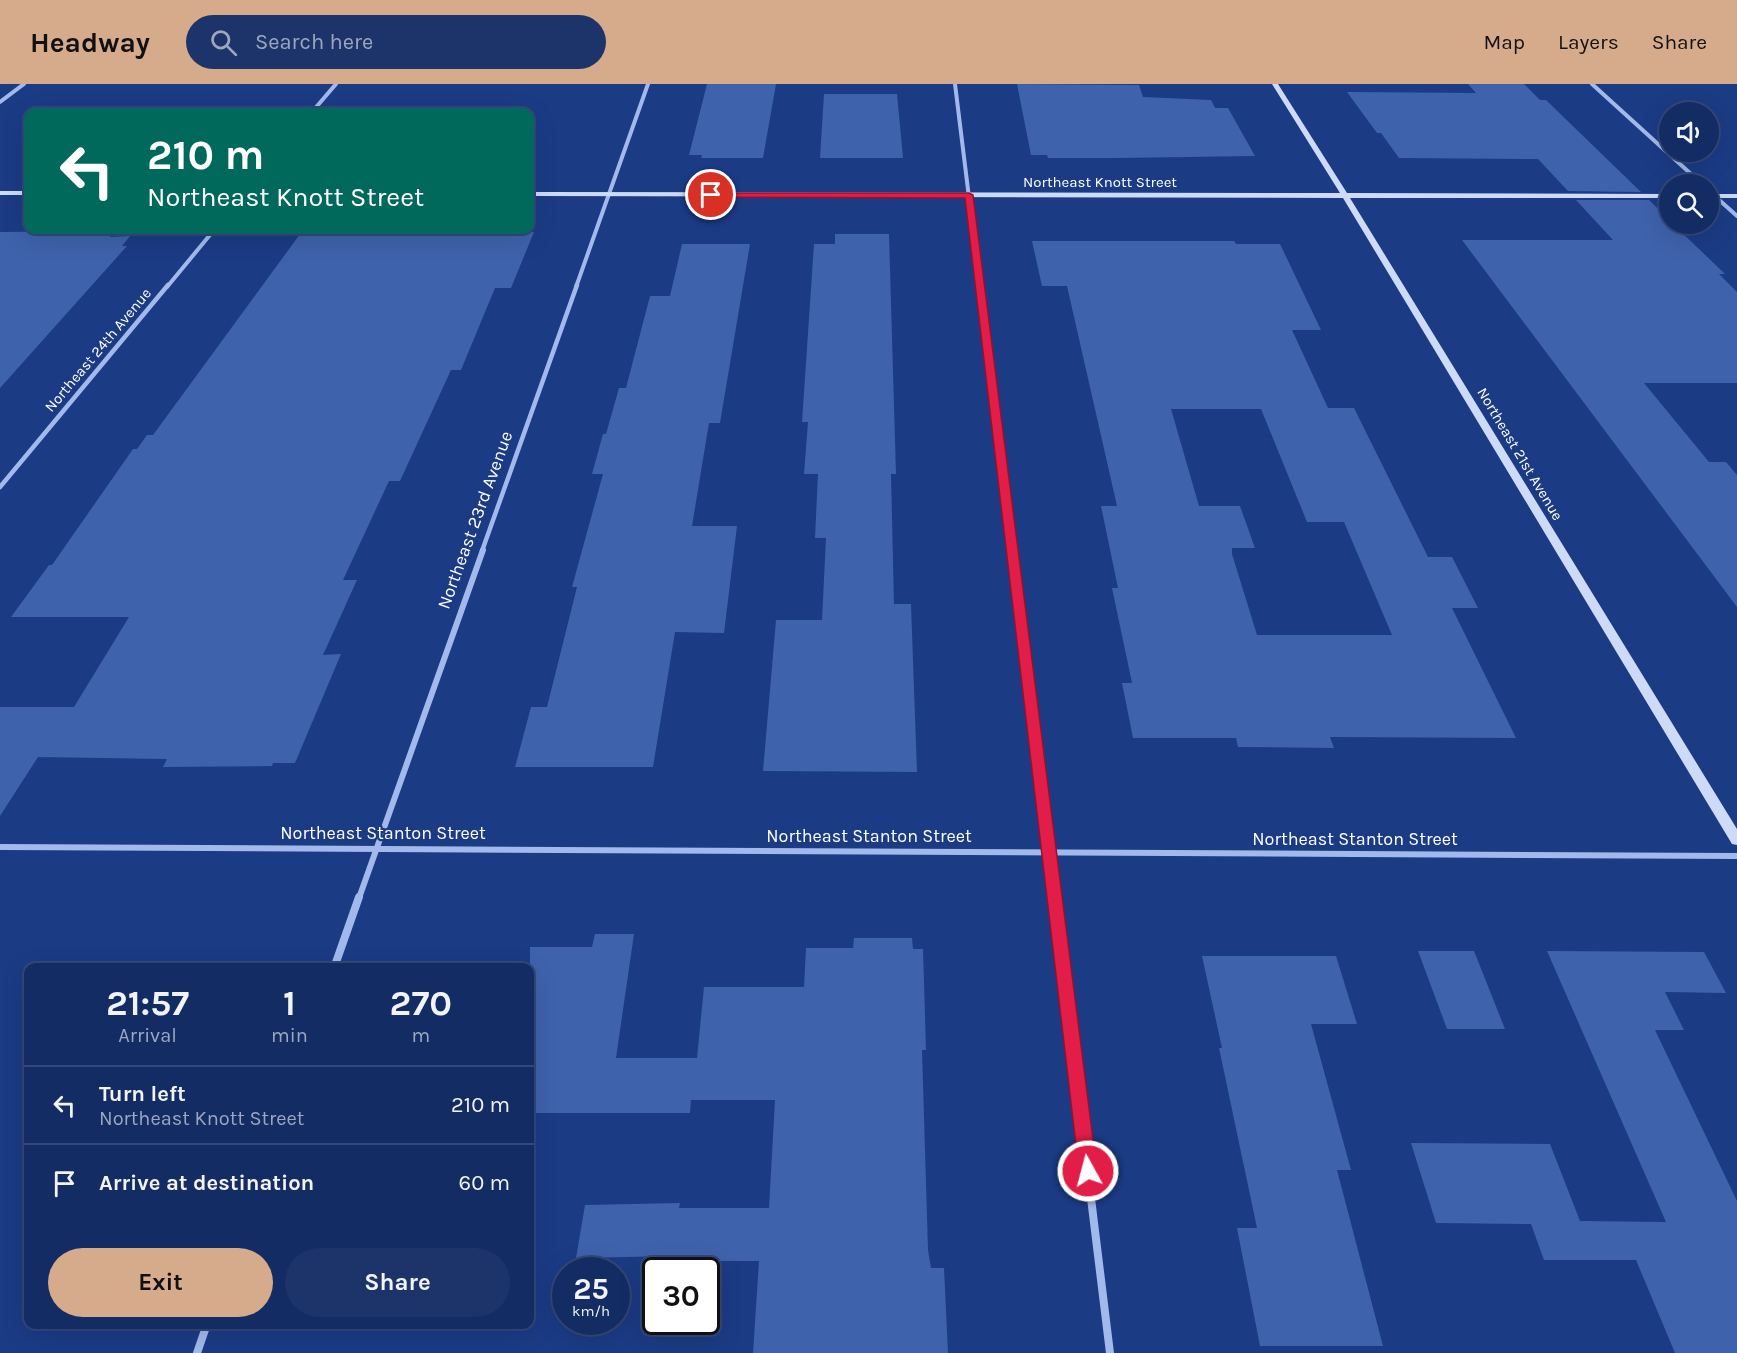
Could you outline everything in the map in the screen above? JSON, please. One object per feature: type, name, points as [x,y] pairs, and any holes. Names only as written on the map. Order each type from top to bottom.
[{"type":"street","points":[[0,102],[24,84]]},
{"type":"street","points":[[315,108],[336,84]]},
{"type":"street","name":"Northeast 23rd Avenue","points":[[336,963],[648,84]]},
{"type":"street","points":[[955,84],[1110,1353]]},
{"type":"street","name":"Northeast 21st Avenue","points":[[1275,84],[1345,195],[1737,840]]},
{"type":"street","points":[[1592,84],[1691,174]]},
{"type":"street","points":[[0,193],[24,193]]},
{"type":"street","name":"Northeast Knott Street","points":[[534,194],[1659,196]]},
{"type":"street","points":[[1719,196],[1737,196]]},
{"type":"street","points":[[1719,202],[1737,216]]},
{"type":"street","name":"Northeast 24th Avenue","points":[[0,487],[211,234]]},
{"type":"street","name":"Northeast Stanton Street","points":[[0,847],[1737,856]]},
{"type":"street","points":[[197,1353],[205,1329]]},
{"type":"building","points":[[707,84],[776,84],[763,158],[701,158],[702,155],[689,155]]},
{"type":"building","points":[[1017,84],[1139,85],[1143,97],[1211,100],[1215,108],[1228,108],[1255,156],[1048,158],[1047,155],[1031,155]]},
{"type":"building","points":[[1468,84],[1524,84],[1540,100],[1546,100],[1641,192],[1568,191],[1538,159],[1399,158],[1381,133],[1377,133],[1347,92],[1476,93]]},
{"type":"building","points":[[824,94],[897,94],[903,158],[820,158]]},
{"type":"building","points":[[1576,200],[1649,200],[1659,210],[1659,234],[1683,234],[1725,274],[1719,274],[1737,292],[1737,383],[1644,383],[1709,462],[1726,462],[1737,475],[1737,607],[1462,240],[1613,240]]},
{"type":"building","points":[[0,232],[130,236],[122,246],[127,246],[0,388]]},
{"type":"building","points":[[300,234],[533,234],[511,288],[495,288],[461,370],[451,370],[400,481],[389,481],[343,580],[357,580],[323,655],[341,654],[295,763],[273,763],[272,766],[163,767],[167,759],[38,757],[0,816],[0,707],[74,707],[129,617],[11,617],[49,565],[52,565],[133,449],[137,449],[147,435],[153,435]]},
{"type":"building","points":[[835,234],[889,234],[896,474],[891,474],[894,604],[911,604],[917,772],[763,771],[776,620],[822,620],[826,538],[815,538],[818,474],[804,474],[808,422],[802,422],[814,244],[835,244]]},
{"type":"building","points":[[1032,241],[1234,241],[1236,244],[1280,244],[1321,330],[1292,330],[1328,408],[1354,408],[1428,557],[1452,557],[1478,608],[1452,608],[1516,738],[1330,737],[1334,748],[1238,747],[1236,738],[1133,738],[1122,683],[1132,683],[1112,588],[1118,588],[1101,506],[1117,506],[1067,286],[1042,286]],"holes":[[[1171,409],[1261,409],[1307,522],[1344,522],[1392,635],[1257,635],[1232,554],[1232,548],[1255,548],[1240,506],[1199,506]]]},
{"type":"building","points":[[682,244],[750,244],[720,423],[709,423],[692,526],[737,526],[724,633],[675,632],[653,767],[515,767],[531,707],[547,707],[577,587],[572,587],[603,474],[592,474],[603,434],[606,434],[619,388],[626,388],[650,296],[670,296]]},
{"type":"building","points":[[595,934],[634,934],[616,1058],[697,1058],[704,987],[804,987],[806,948],[853,948],[854,938],[912,938],[913,949],[923,949],[926,1050],[922,1050],[928,1250],[931,1268],[944,1268],[948,1353],[753,1353],[759,1261],[720,1261],[720,1257],[675,1256],[576,1257],[585,1205],[680,1203],[679,1208],[769,1208],[775,1100],[691,1100],[690,1113],[534,1113],[534,963],[530,963],[530,947],[592,947]]},
{"type":"building","points":[[1418,951],[1474,951],[1505,1029],[1447,1029]]},
{"type":"building","points":[[1547,951],[1704,952],[1726,993],[1665,992],[1684,1030],[1655,1030],[1737,1201],[1737,1353],[1675,1353],[1636,1260],[1544,1260],[1531,1224],[1436,1223],[1411,1143],[1550,1144],[1580,1221],[1666,1222]]},
{"type":"building","points":[[1202,956],[1336,956],[1357,1024],[1311,1024],[1351,1170],[1337,1170],[1383,1346],[1260,1346],[1237,1228],[1257,1228]]},
{"type":"route","points":[[711,195],[969,195],[1088,1171]]}]
